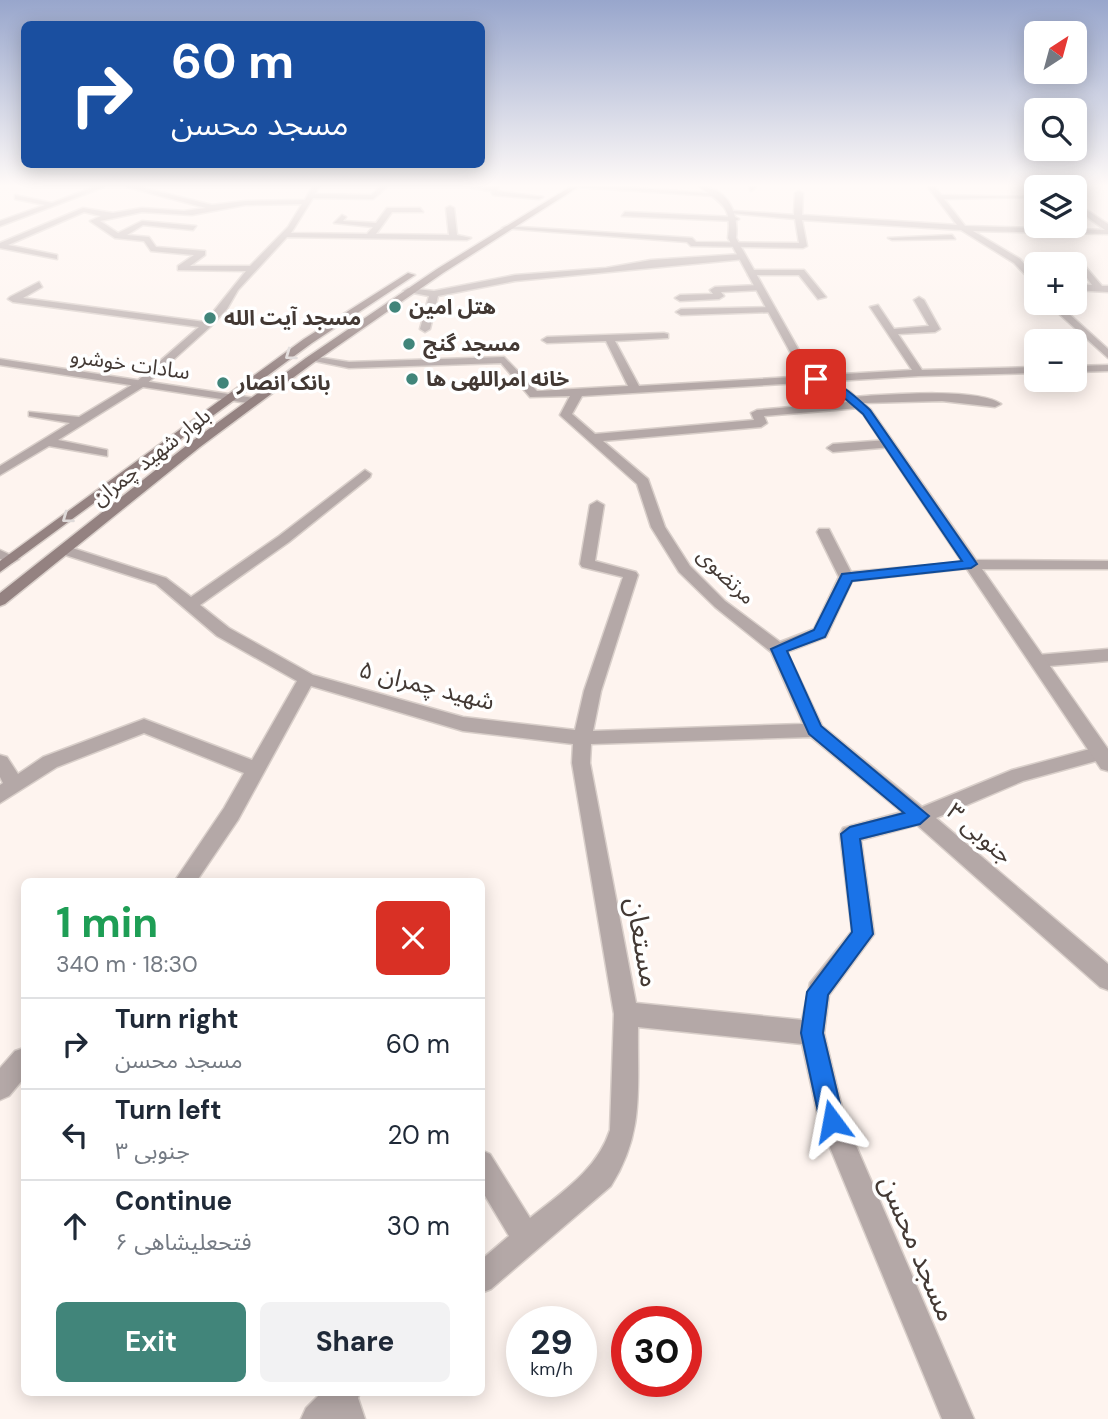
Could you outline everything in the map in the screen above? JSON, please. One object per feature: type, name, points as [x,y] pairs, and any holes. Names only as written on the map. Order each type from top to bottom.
[{"type":"main road","points":[[433,260],[443,253]]},
{"type":"main road","name":"بلوار شهید چمران","points":[[0,601],[310,359],[465,253]]},
{"type":"main road","name":"بلوار شهید چمران","points":[[4,561],[309,341],[422,268]]},
{"type":"street","points":[[35,253],[54,257]]},
{"type":"street","points":[[202,253],[181,268],[253,269]]},
{"type":"street","points":[[0,471],[139,385],[207,325],[267,253]]},
{"type":"street","points":[[408,291],[435,294],[515,278],[618,269],[724,253]]},
{"type":"street","points":[[741,253],[805,370],[856,402],[888,444],[1104,758]]},
{"type":"street","points":[[1004,253],[1017,261],[1024,269]]},
{"type":"street","points":[[618,258],[618,269]]},
{"type":"street","points":[[751,273],[801,272],[821,297]]},
{"type":"street","points":[[1087,273],[1103,288]]},
{"type":"street","points":[[39,285],[13,299],[207,325]]},
{"type":"street","points":[[680,298],[719,296],[715,290],[760,288]]},
{"type":"street","points":[[425,329],[435,294]]},
{"type":"street","points":[[891,332],[935,329],[919,300]]},
{"type":"street","points":[[0,309],[19,301]]},
{"type":"street","points":[[875,307],[919,373]]},
{"type":"street","points":[[681,312],[772,310]]},
{"type":"street","points":[[1065,315],[1108,355]]},
{"type":"street","points":[[547,340],[664,337]]},
{"type":"street","points":[[609,338],[635,390]]},
{"type":"street","points":[[310,359],[349,365],[504,360],[534,395],[919,373],[1024,370]]},
{"type":"street","name":"سادات خوشرو","points":[[0,362],[254,401]]},
{"type":"street","points":[[1087,369],[1108,368]]},
{"type":"street","name":"مرتضوی","points":[[577,394],[566,415],[643,482],[658,527],[684,569],[720,604],[778,649]]},
{"type":"street","points":[[595,438],[749,425],[761,423],[757,413],[856,402],[919,397],[968,398],[995,404]]},
{"type":"street","points":[[33,414],[81,421]]},
{"type":"street","points":[[47,442],[103,453]]},
{"type":"street","points":[[833,448],[888,444]]},
{"type":"street","points":[[190,605],[284,539],[365,474]]},
{"type":"street","name":"مستعان","points":[[597,505],[587,564],[631,575],[597,672],[581,738],[581,762],[626,1014],[812,1033]]},
{"type":"street","points":[[824,532],[846,577]]},
{"type":"street","name":"شهید چمران ۵","points":[[64,550],[161,581],[223,632],[307,680],[463,724],[581,738],[815,730]]},
{"type":"street","points":[[846,577],[971,564],[1108,565]]},
{"type":"street","points":[[815,730],[778,649],[820,633],[846,577]]},
{"type":"street","points":[[1037,661],[1108,655]]},
{"type":"street","points":[[187,878],[230,814],[307,680]]},
{"type":"street","points":[[0,762],[8,790],[50,762],[144,726],[254,769]]},
{"type":"street","name":"۳ جنوبی","points":[[815,730],[920,816],[1108,979]]},
{"type":"street","name":"مسجد محسن","points":[[958,1419],[832,1121],[812,1033],[818,992],[863,934],[850,834],[920,816],[1019,775],[1104,758]]},
{"type":"street","points":[[485,1275],[526,1237],[601,1176],[615,1155],[623,1130],[626,1014]]},
{"type":"street","points":[[0,1087],[21,1063]]},
{"type":"street","points":[[485,1170],[526,1237]]},
{"type":"street","points":[[317,1419],[344,1400]]},
{"type":"place","name":"هتل امین","points":[[395,307]]},
{"type":"place","name":"مسجد آیت الله","points":[[210,318]]},
{"type":"place","name":"مسجد گنج","points":[[409,344]]},
{"type":"place","name":"خانه امراللهی ها","points":[[412,379]]},
{"type":"place","name":"بانک انصار","points":[[223,383]]},
{"type":"route","points":[[816,379],[846,394],[867,412],[971,564],[846,577],[820,633],[778,649],[815,730],[920,816],[850,834],[863,934],[818,992],[812,1033],[832,1121]]}]
